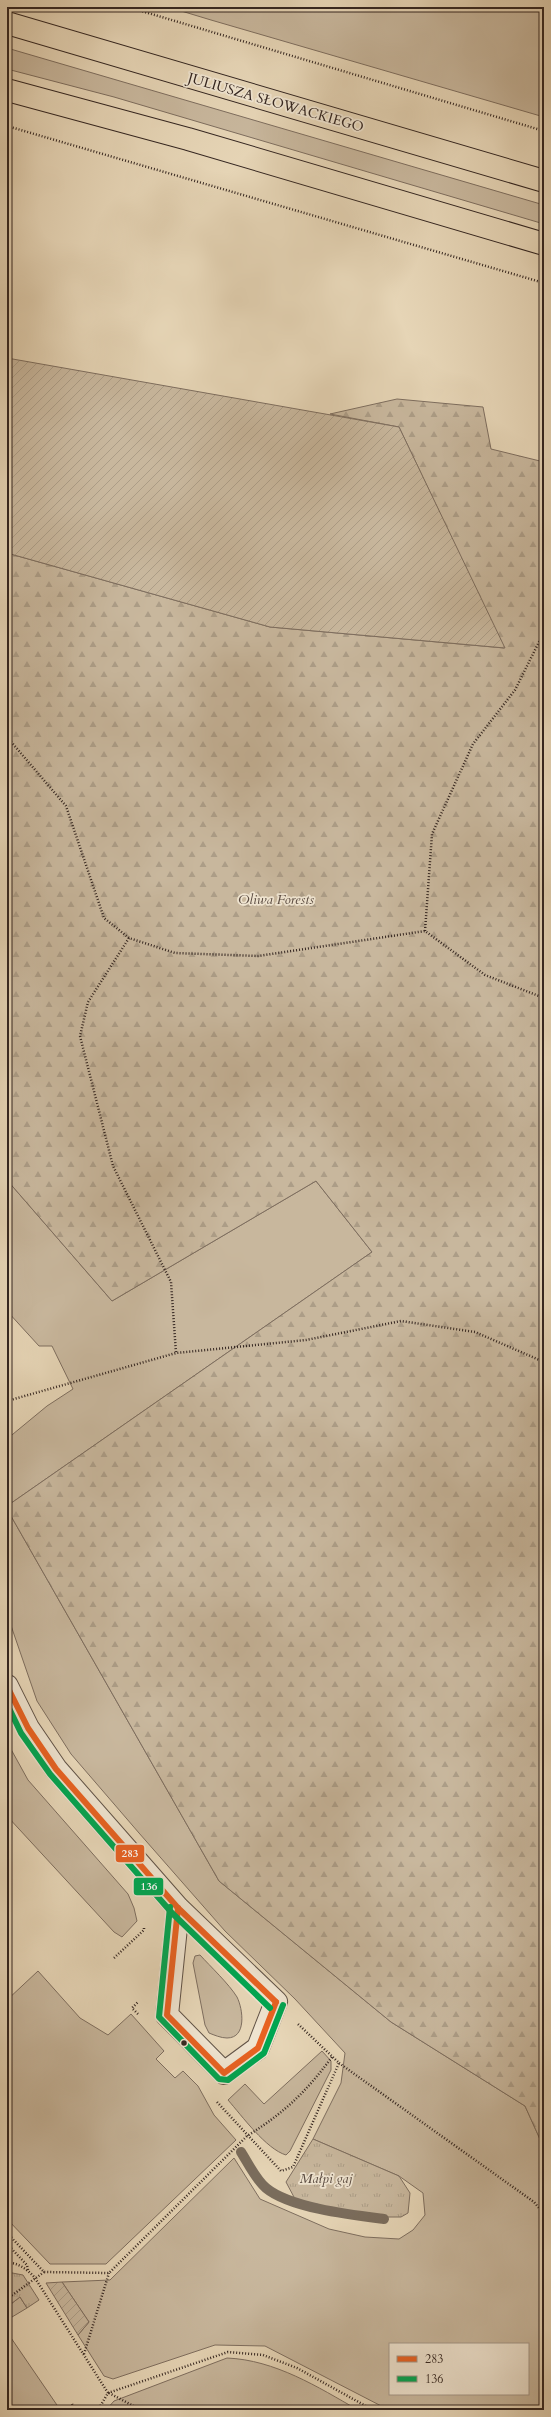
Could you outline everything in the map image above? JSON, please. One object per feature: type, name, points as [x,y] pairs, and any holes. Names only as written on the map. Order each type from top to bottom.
[{"type":"main road","name":"JULIUSZA SŁOWACKIEGO","points":[[7,23],[544,181]]},
{"type":"main road","points":[[7,90],[188,139],[544,244]]},
{"type":"street","points":[[7,1686],[28,1728],[56,1769],[178,1908],[276,2002],[258,2048],[224,2073],[167,2015],[178,1908]]},
{"type":"path","points":[[128,7],[544,131]]},
{"type":"path","points":[[7,126],[544,283]]},
{"type":"path","points":[[425,931],[432,834],[473,744],[516,690],[544,632]]},
{"type":"path","points":[[7,737],[66,806],[104,918],[129,938],[175,953],[258,956],[425,931],[484,975],[544,998]]},
{"type":"path","points":[[129,938],[88,1002],[80,1036],[113,1166],[171,1282],[176,1353]]},
{"type":"path","points":[[7,1401],[176,1353],[306,1340],[402,1321],[474,1332],[544,1362]]},
{"type":"path","points":[[276,2002],[332,2058],[534,2202],[544,2214]]},
{"type":"path","points":[[84,2354],[109,2273],[247,2136],[272,2121],[308,2089],[332,2058]]},
{"type":"path","points":[[221,2108],[281,2171],[293,2167],[339,2063]]},
{"type":"path","points":[[7,2233],[44,2272]]},
{"type":"path","points":[[7,2244],[27,2265],[28,2270]]},
{"type":"path","points":[[7,2263],[12,2262],[28,2270],[35,2278],[108,2393],[141,2410]]},
{"type":"path","points":[[7,2299],[44,2272],[109,2273]]},
{"type":"path","points":[[98,2410],[108,2393],[228,2352],[263,2356],[297,2368],[373,2410]]},
{"type":"path","points":[[72,2404],[75,2410]]},
{"type":"green space","points":[[168,7],[544,7],[544,117],[211,20]]},
{"type":"green space","points":[[7,48],[544,205],[544,224],[114,97],[7,69]]},
{"type":"green space","points":[[7,358],[399,427],[505,648],[270,627],[7,553]]},
{"type":"green space","name":"Oliwa Forests","points":[[397,399],[483,407],[491,449],[544,462],[544,2148],[525,2106],[391,2022],[219,1881],[7,1509],[7,1506],[372,1252],[316,1181],[112,1301],[7,1180],[7,553],[270,627],[504,648],[399,427],[330,414]]},
{"type":"green space","points":[[7,1180],[112,1301],[316,1181],[372,1252],[7,1506],[7,1439],[47,1406],[73,1389],[52,1346],[39,1346],[7,1311]]},
{"type":"green space","points":[[7,1509],[219,1881],[391,2022],[525,2106],[544,2148],[544,2410],[389,2410],[265,2346],[215,2345],[113,2379],[104,2376],[78,2335],[89,2322],[62,2282],[110,2280],[234,2158],[260,2199],[329,2229],[365,2237],[399,2239],[413,2230],[425,2215],[423,2193],[399,2176],[313,2139],[341,2083],[345,2053],[295,1999],[225,1931],[139,1833],[71,1754],[37,1701],[7,1614]]},
{"type":"green space","points":[[7,1742],[28,1780],[128,1894],[134,1908],[137,1921],[122,1937],[114,1932],[7,1816]]},
{"type":"green space","points":[[200,1955],[237,1997],[241,2008],[242,2022],[238,2033],[233,2037],[225,2038],[209,2033],[205,2025],[193,1963],[195,1956]]},
{"type":"green space","points":[[38,1971],[80,2018],[108,2035],[131,2014],[164,2051],[156,2059],[175,2078],[183,2071],[198,2086],[214,2115],[236,2140],[106,2264],[50,2264],[7,2219],[7,2000]]},
{"type":"green space","points":[[322,2051],[331,2061],[331,2070],[290,2151],[286,2155],[278,2152],[247,2123],[228,2100],[245,2084],[264,2104]]},
{"type":"green space","name":"Małpi gaj","points":[[313,2139],[399,2176],[410,2193],[408,2213],[401,2217],[377,2217],[315,2206],[295,2199],[286,2182]]},
{"type":"green space","points":[[7,2272],[23,2275],[39,2300],[27,2308],[20,2297],[7,2307]]},
{"type":"green space","points":[[62,2282],[89,2322],[78,2335],[46,2283]]},
{"type":"green space","points":[[20,2297],[27,2308],[7,2320],[7,2307]]},
{"type":"green space","points":[[7,2332],[59,2408],[56,2410],[7,2410]]},
{"type":"green space","points":[[227,2358],[245,2360],[279,2369],[312,2384],[358,2410],[106,2410],[114,2401]]},
{"type":"waterway","points":[[241,2152],[259,2181],[266,2188],[277,2195],[290,2201],[322,2210],[384,2219]]},
{"type":"transit line","name":"283","points":[[7,1686],[28,1728],[56,1769],[178,1908],[276,2002]]},
{"type":"transit line","name":"136","points":[[7,1704],[21,1733],[50,1774],[172,1913],[270,2008]]},
{"type":"transit line","name":"136","points":[[170,1907],[159,2017],[219,2079],[228,2080],[264,2053],[283,2005]]},
{"type":"transit line","name":"283","points":[[178,1908],[167,2015],[224,2073],[258,2048],[276,2002]]}]
